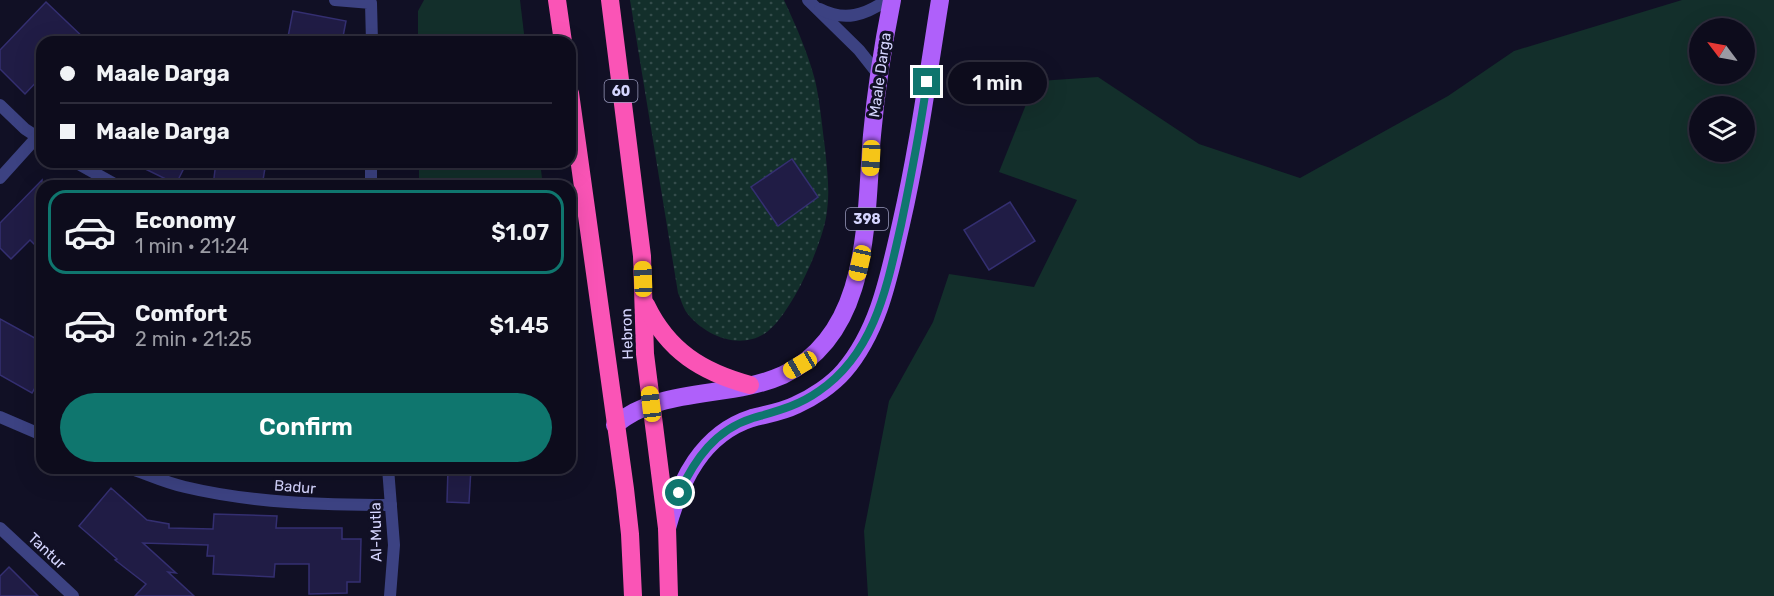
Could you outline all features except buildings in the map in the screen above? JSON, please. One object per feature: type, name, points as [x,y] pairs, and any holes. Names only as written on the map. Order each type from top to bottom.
[{"type":"highway","points":[[557,0],[562,36]]},
{"type":"highway","name":"Hebron","points":[[610,0],[642,256],[645,354],[667,528],[669,596]]},
{"type":"highway","name":"Hebron","points":[[576,137],[630,534],[633,596]]},
{"type":"highway","points":[[644,301],[660,330],[682,353],[710,372],[750,385]]},
{"type":"main road","name":"Maale Darga","points":[[615,425],[631,413],[651,404],[750,385],[782,375],[800,365],[823,344],[838,323],[855,285],[865,242],[872,136],[879,74],[892,0]]},
{"type":"main road","name":"398","points":[[667,528],[675,501],[687,476],[705,448],[735,425],[796,405],[820,391],[843,372],[866,339],[881,306],[905,206],[940,0]]},
{"type":"street","points":[[335,0],[371,3],[372,36]]},
{"type":"street","points":[[811,3],[829,14],[845,17],[858,16],[887,0]]},
{"type":"street","points":[[811,3],[859,50],[879,74]]},
{"type":"street","points":[[0,105],[36,136]]},
{"type":"street","points":[[0,178],[36,143]]},
{"type":"street","points":[[86,168],[107,180]]},
{"type":"street","points":[[0,417],[36,432]]},
{"type":"street","name":"Badur","points":[[146,474],[184,487],[233,496],[335,505],[391,504]]},
{"type":"street","name":"Al-Mutla","points":[[388,474],[394,545],[390,596]]},
{"type":"street","name":"Tantur","points":[[1,531],[73,596]]},
{"type":"green space","points":[[424,0],[520,0],[524,36],[418,36],[418,11]]},
{"type":"green space","points":[[630,0],[784,0],[805,50],[815,80],[821,114],[828,180],[827,211],[820,241],[795,296],[774,325],[754,339],[733,340],[712,334],[687,313],[678,293]]},
{"type":"green space","points":[[1682,0],[1774,0],[1774,596],[868,596],[864,531],[889,401],[933,322],[949,274],[1034,287],[1077,200],[999,172],[1029,97],[1039,81],[1098,77],[1199,144],[1300,178],[1448,96],[1514,51]]},
{"type":"green space","points":[[419,168],[541,168],[542,180],[419,180]]},
{"type":"route","points":[[679,493],[695,460],[721,434],[752,418],[796,405],[820,391],[843,372],[866,339],[881,306],[892,261],[905,206],[927,82]]}]
